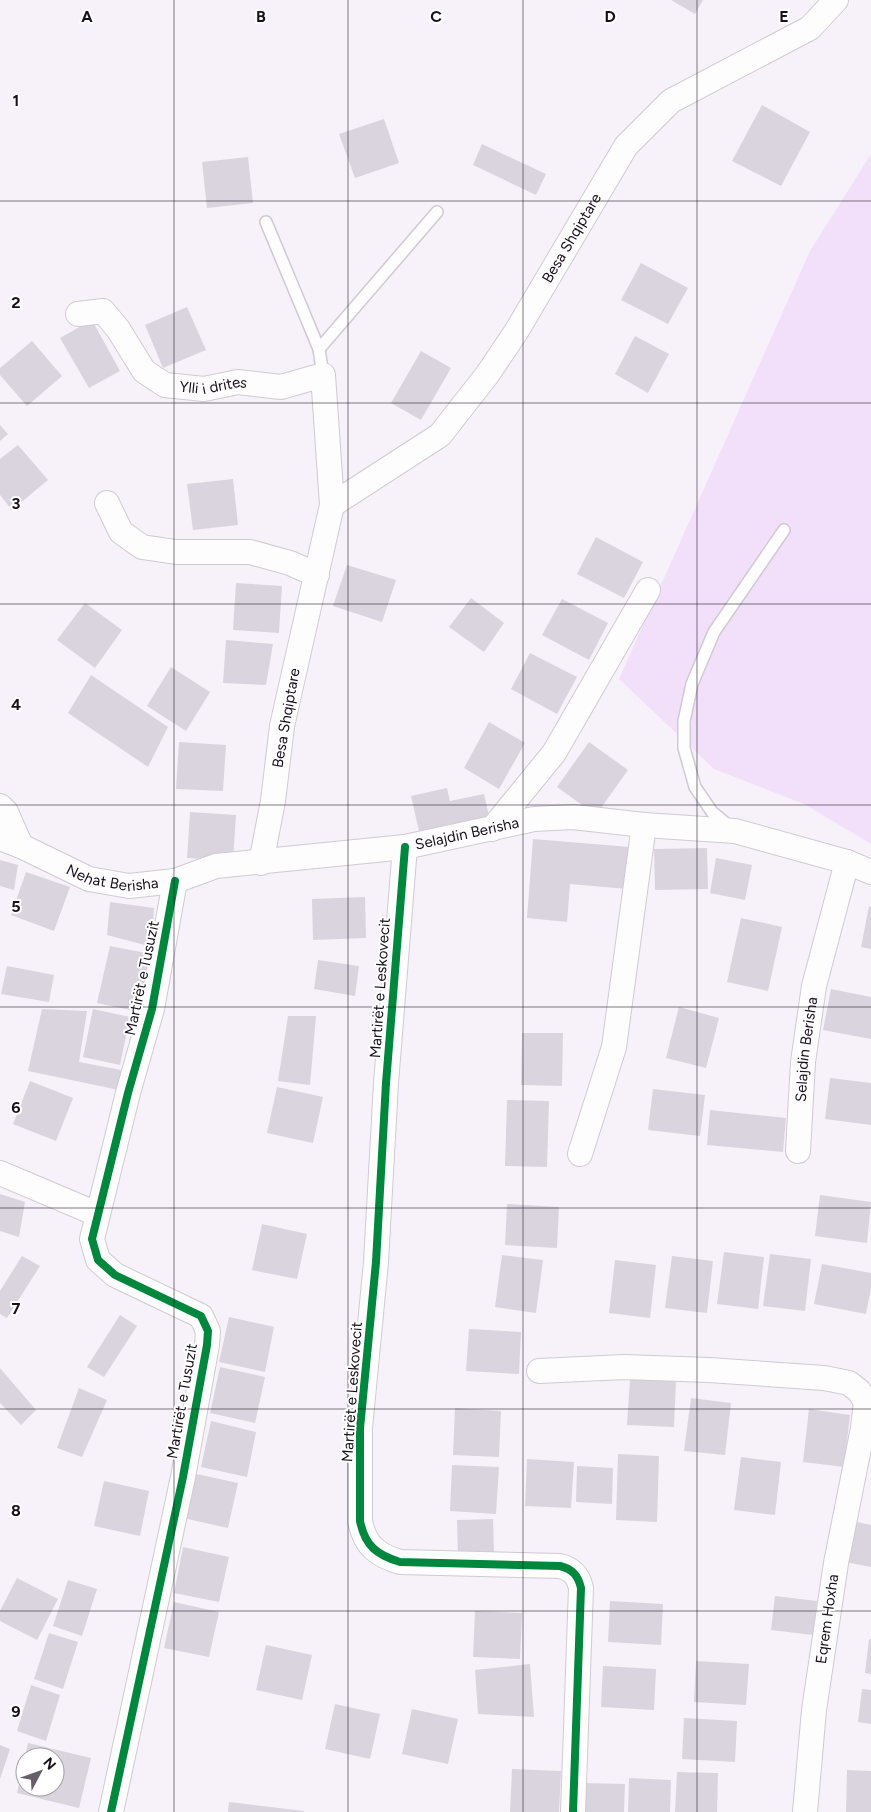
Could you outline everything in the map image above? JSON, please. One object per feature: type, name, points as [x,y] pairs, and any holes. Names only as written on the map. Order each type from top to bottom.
[{"type":"street","name":"Besa Shqiptare","points":[[332,505],[440,435],[487,375],[516,332],[626,146],[671,101],[810,28],[836,0]]},
{"type":"street","name":"Ylli i drites","points":[[78,314],[103,311],[118,329],[144,371],[165,385],[204,389],[238,382],[281,387],[323,375]]},
{"type":"street","name":"Besa Shqiptare","points":[[261,863],[273,801],[282,726],[332,505],[323,375]]},
{"type":"street","points":[[107,503],[121,532],[142,547],[176,552],[250,552],[290,562],[317,575]]},
{"type":"street","points":[[492,829],[554,753],[648,590]]},
{"type":"street","points":[[0,806],[6,812],[11,842]]},
{"type":"street","name":"Selajdin Berisha","points":[[261,863],[405,847],[534,819],[573,817],[644,825],[735,831],[847,862],[871,872]]},
{"type":"street","points":[[580,1154],[614,1047],[644,825]]},
{"type":"street","name":"Nehat Berisha","points":[[11,842],[89,879],[129,886],[175,881],[216,866],[261,863]]},
{"type":"street","name":"Martirët e Leskovecit","points":[[405,847],[386,1083],[375,1272],[360,1428],[361,1528],[369,1544],[377,1552],[400,1562],[560,1566],[568,1568],[575,1573],[581,1588],[573,1812]]},
{"type":"street","name":"Selajdin Berisha","points":[[798,1151],[803,1062],[814,986],[847,862]]},
{"type":"street","name":"Martirët e Tusuzit","points":[[111,1812],[183,1477],[208,1331],[201,1316],[115,1275],[98,1260],[92,1239],[128,1092],[152,1009],[175,881]]},
{"type":"street","points":[[0,1173],[97,1214]]},
{"type":"street","name":"Eqrem Hoxha","points":[[539,1371],[624,1367],[709,1370],[824,1378],[848,1383],[859,1392],[866,1402],[867,1428],[833,1583],[814,1710],[805,1812]]},
{"type":"lane","points":[[319,349],[438,212]]},
{"type":"lane","name":"Besa Shqiptare","points":[[266,222],[319,349],[323,375]]},
{"type":"lane","points":[[735,831],[712,812],[695,787],[684,748],[684,721],[692,684],[714,632],[784,530]]},
{"type":"shaded area","points":[[871,154],[871,844],[804,804],[714,769],[619,679],[810,251]]},
{"type":"building","points":[[671,0],[703,0],[695,14]]},
{"type":"building","points":[[762,105],[810,132],[781,186],[732,161]]},
{"type":"building","points":[[384,119],[399,163],[355,178],[339,134]]},
{"type":"building","points":[[482,144],[546,174],[536,195],[473,165]]},
{"type":"building","points":[[248,157],[253,203],[207,208],[202,162]]},
{"type":"building","points":[[641,263],[688,288],[668,324],[621,300]]},
{"type":"building","points":[[187,307],[206,350],[163,368],[145,325]]},
{"type":"building","points":[[92,320],[120,371],[89,388],[60,338]]},
{"type":"building","points":[[635,336],[669,354],[648,393],[615,374]]},
{"type":"building","points":[[32,341],[62,376],[27,406],[0,375],[0,368]]},
{"type":"building","points":[[421,351],[451,368],[421,420],[391,403]]},
{"type":"building","points":[[0,425],[8,434],[0,441]]},
{"type":"building","points":[[18,445],[48,480],[12,510],[0,495],[0,459]]},
{"type":"building","points":[[233,479],[238,525],[193,530],[187,484]]},
{"type":"building","points":[[596,537],[643,562],[624,598],[577,574]]},
{"type":"building","points":[[347,565],[396,580],[382,622],[333,606]]},
{"type":"building","points":[[236,583],[282,586],[279,633],[233,630]]},
{"type":"building","points":[[471,598],[504,623],[484,652],[449,627]]},
{"type":"building","points":[[562,599],[608,623],[589,660],[542,635]]},
{"type":"building","points":[[85,603],[122,630],[95,668],[57,640]]},
{"type":"building","points":[[226,640],[273,644],[266,685],[223,683]]},
{"type":"building","points":[[530,653],[577,677],[557,714],[511,689]]},
{"type":"building","points":[[171,667],[210,692],[186,731],[147,706]]},
{"type":"building","points":[[91,675],[168,727],[148,767],[68,713]]},
{"type":"building","points":[[489,722],[525,743],[499,789],[464,768]]},
{"type":"building","points":[[179,742],[226,745],[223,791],[176,789]]},
{"type":"building","points":[[589,742],[628,770],[596,815],[557,787]]},
{"type":"building","points":[[447,788],[450,801],[484,794],[489,816],[419,831],[411,796]]},
{"type":"building","points":[[190,812],[236,815],[233,861],[187,858]]},
{"type":"building","points":[[533,839],[630,847],[627,889],[570,884],[567,922],[527,918]]},
{"type":"building","points":[[707,848],[708,889],[655,890],[654,849]]},
{"type":"building","points":[[716,858],[752,865],[745,900],[710,893]]},
{"type":"building","points":[[0,860],[18,865],[14,890],[0,886]]},
{"type":"building","points":[[26,872],[70,887],[54,931],[11,915]]},
{"type":"building","points":[[365,897],[366,938],[313,940],[312,899]]},
{"type":"building","points":[[110,902],[154,908],[152,947],[107,935]]},
{"type":"building","points":[[869,906],[871,907],[871,949],[861,947]]},
{"type":"building","points":[[741,918],[782,927],[768,991],[727,982]]},
{"type":"building","points":[[110,946],[151,954],[140,1012],[97,1003]]},
{"type":"building","points":[[318,960],[359,966],[355,996],[314,989]]},
{"type":"building","points":[[7,966],[54,975],[49,1002],[1,994]]},
{"type":"building","points":[[831,989],[871,997],[871,1039],[823,1030]]},
{"type":"building","points":[[679,1007],[719,1018],[706,1068],[666,1058]]},
{"type":"building","points":[[42,1009],[87,1011],[79,1062],[121,1070],[119,1090],[28,1071]]},
{"type":"building","points":[[93,1009],[130,1017],[120,1065],[83,1057]]},
{"type":"building","points":[[288,1016],[316,1016],[310,1085],[278,1081]]},
{"type":"building","points":[[522,1033],[563,1033],[562,1086],[521,1085]]},
{"type":"building","points":[[830,1078],[871,1083],[871,1125],[825,1119]]},
{"type":"building","points":[[30,1081],[73,1098],[56,1141],[13,1124]]},
{"type":"building","points":[[277,1087],[323,1097],[313,1143],[267,1133]]},
{"type":"building","points":[[653,1089],[705,1095],[700,1136],[648,1130]]},
{"type":"building","points":[[507,1100],[549,1101],[547,1167],[505,1166]]},
{"type":"building","points":[[710,1110],[786,1118],[783,1152],[707,1145]]},
{"type":"building","points":[[0,1194],[25,1202],[19,1237],[0,1231]]},
{"type":"building","points":[[820,1195],[871,1202],[867,1243],[815,1236]]},
{"type":"building","points":[[507,1204],[559,1207],[557,1248],[505,1245]]},
{"type":"building","points":[[262,1224],[307,1234],[297,1279],[252,1270]]},
{"type":"building","points":[[724,1252],[764,1257],[758,1309],[717,1304]]},
{"type":"building","points":[[770,1254],[811,1259],[805,1311],[763,1306]]},
{"type":"building","points":[[502,1255],[543,1260],[536,1313],[495,1307]]},
{"type":"building","points":[[22,1256],[40,1266],[7,1318],[0,1314],[0,1291]]},
{"type":"building","points":[[672,1256],[713,1261],[707,1313],[665,1308]]},
{"type":"building","points":[[615,1260],[656,1265],[650,1318],[609,1313]]},
{"type":"building","points":[[822,1264],[871,1273],[871,1288],[866,1314],[814,1304]]},
{"type":"building","points":[[120,1315],[137,1326],[104,1377],[87,1367]]},
{"type":"building","points":[[229,1317],[274,1327],[265,1372],[219,1362]]},
{"type":"building","points":[[469,1329],[521,1332],[519,1374],[466,1371]]},
{"type":"building","points":[[220,1367],[265,1377],[255,1423],[210,1413]]},
{"type":"building","points":[[0,1368],[36,1410],[21,1425],[0,1403]]},
{"type":"building","points":[[630,1379],[676,1381],[674,1427],[627,1425]]},
{"type":"building","points":[[79,1388],[107,1400],[82,1457],[57,1448]]},
{"type":"building","points":[[691,1398],[731,1403],[725,1455],[684,1451]]},
{"type":"building","points":[[455,1408],[501,1411],[499,1457],[453,1455]]},
{"type":"building","points":[[809,1409],[850,1415],[844,1467],[803,1462]]},
{"type":"building","points":[[211,1421],[256,1432],[247,1477],[201,1467]]},
{"type":"building","points":[[618,1454],[659,1456],[657,1522],[616,1520]]},
{"type":"building","points":[[741,1457],[781,1462],[775,1515],[734,1510]]},
{"type":"building","points":[[527,1459],[574,1462],[571,1508],[525,1506]]},
{"type":"building","points":[[452,1465],[499,1467],[496,1514],[450,1511]]},
{"type":"building","points":[[577,1466],[613,1468],[612,1504],[576,1502]]},
{"type":"building","points":[[192,1473],[238,1483],[228,1528],[183,1518]]},
{"type":"building","points":[[104,1481],[149,1491],[140,1536],[94,1526]]},
{"type":"building","points":[[493,1519],[494,1554],[458,1555],[457,1520]]},
{"type":"building","points":[[853,1521],[871,1525],[871,1567],[845,1562]]},
{"type":"building","points":[[183,1547],[229,1557],[219,1602],[174,1593]]},
{"type":"building","points":[[17,1578],[58,1599],[37,1640],[0,1621],[0,1611]]},
{"type":"building","points":[[68,1580],[97,1589],[82,1636],[53,1626]]},
{"type":"building","points":[[775,1596],[817,1601],[813,1635],[771,1630]]},
{"type":"building","points":[[610,1601],[663,1604],[661,1645],[608,1642]]},
{"type":"building","points":[[174,1602],[219,1612],[209,1657],[164,1648]]},
{"type":"building","points":[[475,1611],[522,1613],[520,1659],[473,1657]]},
{"type":"building","points":[[49,1633],[78,1642],[63,1689],[34,1679]]},
{"type":"building","points":[[869,1639],[871,1639],[871,1674],[865,1673]]},
{"type":"building","points":[[266,1645],[312,1655],[302,1700],[256,1690]]},
{"type":"building","points":[[696,1661],[749,1664],[746,1705],[694,1702]]},
{"type":"building","points":[[530,1664],[534,1717],[478,1714],[475,1670]]},
{"type":"building","points":[[603,1666],[656,1669],[654,1710],[601,1707]]},
{"type":"building","points":[[31,1685],[60,1695],[46,1741],[17,1731]]},
{"type":"building","points":[[862,1689],[871,1690],[871,1724],[858,1722]]},
{"type":"building","points":[[335,1704],[380,1714],[370,1759],[325,1749]]},
{"type":"building","points":[[412,1709],[458,1719],[448,1764],[402,1754]]},
{"type":"building","points":[[684,1718],[737,1721],[735,1762],[682,1759]]},
{"type":"building","points":[[28,1743],[45,1747],[27,1747]]},
{"type":"building","points":[[0,1745],[10,1749],[0,1779]]},
{"type":"building","points":[[65,1752],[91,1758],[79,1808],[34,1797],[65,1797]]},
{"type":"building","points":[[512,1769],[561,1771],[559,1812],[510,1812]]},
{"type":"building","points":[[847,1770],[871,1771],[871,1812],[846,1812]]},
{"type":"building","points":[[677,1772],[718,1773],[717,1812],[675,1812]]},
{"type":"building","points":[[629,1778],[671,1780],[670,1812],[628,1812]]},
{"type":"building","points":[[584,1783],[625,1784],[624,1812],[583,1812]]},
{"type":"building","points":[[229,1802],[304,1811],[304,1812],[228,1812]]},
{"type":"cycle path","points":[[405,847],[386,1083],[376,1262],[360,1428],[360,1521],[365,1537],[373,1548],[379,1553],[400,1562],[560,1566],[568,1569],[576,1576],[581,1588],[573,1812]]},
{"type":"cycle path","points":[[111,1812],[183,1477],[208,1331],[201,1316],[115,1275],[98,1260],[92,1239],[128,1093],[152,1009],[175,881]]}]
